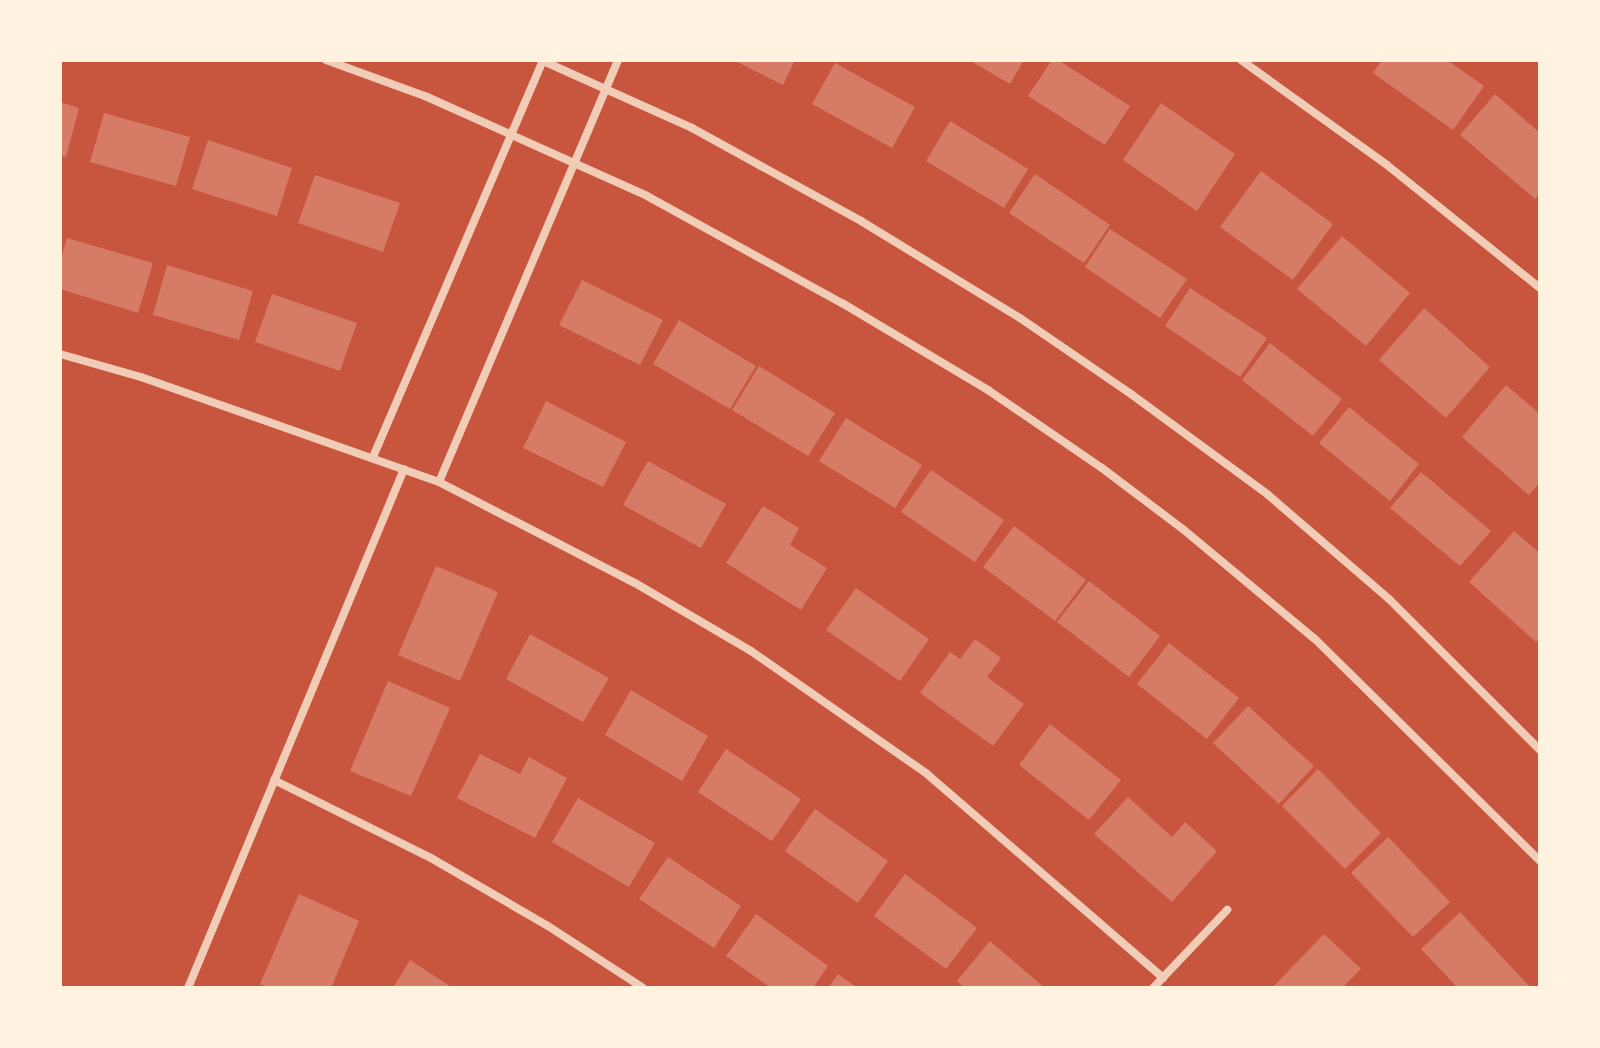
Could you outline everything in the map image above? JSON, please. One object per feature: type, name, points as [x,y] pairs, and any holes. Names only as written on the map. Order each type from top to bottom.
[{"type":"street","points":[[326,60],[425,96],[647,196],[842,303],[988,390],[1102,468],[1184,530],[1315,639],[1540,861]]},
{"type":"street","points":[[373,457],[542,60],[692,128],[861,221],[1020,318],[1131,394],[1267,494],[1367,580],[1540,750]]},
{"type":"street","points":[[439,482],[618,60]]},
{"type":"street","points":[[1241,60],[1387,165],[1540,288]]},
{"type":"street","points":[[60,354],[141,377],[439,482],[635,583],[751,651],[927,774],[1163,978]]},
{"type":"street","points":[[188,988],[404,469]]},
{"type":"street","points":[[274,780],[431,858],[548,926],[643,988]]},
{"type":"street","points":[[1153,988],[1227,910]]},
{"type":"building","points":[[733,60],[795,60],[783,85]]},
{"type":"building","points":[[969,60],[1024,60],[1010,84]]},
{"type":"building","points":[[1052,60],[1058,60],[1130,106],[1105,145],[1028,96]]},
{"type":"building","points":[[1382,60],[1447,60],[1484,86],[1453,130],[1373,73]]},
{"type":"building","points":[[835,63],[915,107],[892,148],[812,104]]},
{"type":"building","points":[[1495,94],[1540,133],[1540,193],[1535,199],[1460,135]]},
{"type":"building","points":[[60,102],[79,108],[66,157],[60,156]]},
{"type":"building","points":[[1161,103],[1235,154],[1197,211],[1123,160]]},
{"type":"building","points":[[104,113],[190,137],[176,186],[90,162]]},
{"type":"building","points":[[950,121],[1028,169],[1004,208],[926,161]]},
{"type":"building","points":[[208,140],[292,168],[277,216],[192,189]]},
{"type":"building","points":[[1261,171],[1333,224],[1293,280],[1220,227]]},
{"type":"building","points":[[1035,174],[1110,225],[1084,263],[1009,213]]},
{"type":"building","points":[[315,175],[400,203],[383,252],[298,223]]},
{"type":"building","points":[[1110,229],[1187,279],[1160,318],[1085,267]]},
{"type":"building","points":[[1342,236],[1410,293],[1366,346],[1297,289]]},
{"type":"building","points":[[67,238],[153,263],[138,313],[60,289],[60,262]]},
{"type":"building","points":[[167,265],[253,291],[239,340],[153,315]]},
{"type":"building","points":[[582,280],[663,320],[640,365],[559,325]]},
{"type":"building","points":[[1190,288],[1267,338],[1240,377],[1165,326]]},
{"type":"building","points":[[272,294],[357,323],[340,371],[255,342]]},
{"type":"building","points":[[1424,308],[1490,367],[1446,418],[1379,360]]},
{"type":"building","points":[[679,320],[756,366],[730,409],[653,364]]},
{"type":"building","points":[[1270,343],[1342,399],[1313,436],[1242,380]]},
{"type":"building","points":[[759,366],[835,413],[808,456],[732,410]]},
{"type":"building","points":[[1506,385],[1540,414],[1540,482],[1529,495],[1462,437]]},
{"type":"building","points":[[546,401],[626,442],[603,487],[523,448]]},
{"type":"building","points":[[1349,407],[1419,464],[1390,501],[1319,443]]},
{"type":"building","points":[[846,418],[922,465],[895,508],[819,461]]},
{"type":"building","points":[[648,461],[726,504],[701,548],[623,505]]},
{"type":"building","points":[[931,470],[1004,520],[975,562],[901,512]]},
{"type":"building","points":[[1421,472],[1491,531],[1460,566],[1390,508]]},
{"type":"building","points":[[763,506],[799,528],[790,545],[827,568],[801,610],[726,563]]},
{"type":"building","points":[[1014,526],[1086,580],[1055,621],[983,567]]},
{"type":"building","points":[[1514,531],[1540,553],[1540,637],[1536,642],[1469,582]]},
{"type":"building","points":[[436,566],[498,592],[460,681],[398,655]]},
{"type":"building","points":[[1089,581],[1160,636],[1129,677],[1057,622]]},
{"type":"building","points":[[856,588],[929,639],[900,681],[826,630]]},
{"type":"building","points":[[530,634],[609,678],[583,722],[506,679]]},
{"type":"building","points":[[975,639],[1001,658],[987,677],[1024,704],[993,746],[920,693],[950,652],[960,659]]},
{"type":"building","points":[[1169,643],[1239,698],[1207,739],[1137,684]]},
{"type":"building","points":[[388,681],[450,708],[411,796],[350,771]]},
{"type":"building","points":[[631,690],[708,736],[682,781],[605,735]]},
{"type":"building","points":[[1248,706],[1314,766],[1279,804],[1213,743]]},
{"type":"building","points":[[1050,724],[1121,780],[1089,820],[1019,765]]},
{"type":"building","points":[[726,749],[801,799],[772,841],[698,792]]},
{"type":"building","points":[[480,754],[520,774],[529,757],[567,778],[535,838],[457,798]]},
{"type":"building","points":[[1318,769],[1381,833],[1345,869],[1282,806]]},
{"type":"building","points":[[1128,797],[1172,837],[1185,822],[1217,851],[1172,902],[1094,834]]},
{"type":"building","points":[[578,798],[655,843],[629,887],[552,842]]},
{"type":"building","points":[[815,809],[888,861],[858,903],[785,851]]},
{"type":"building","points":[[1388,837],[1450,902],[1413,937],[1351,873]]},
{"type":"building","points":[[668,857],[741,906],[714,948],[639,899]]},
{"type":"building","points":[[905,874],[977,928],[946,969],[874,916]]},
{"type":"building","points":[[299,894],[359,921],[331,988],[270,988],[260,984]]},
{"type":"building","points":[[1460,912],[1531,988],[1458,988],[1421,949]]},
{"type":"building","points":[[756,914],[828,966],[813,988],[771,988],[726,956]]},
{"type":"building","points":[[1324,934],[1361,969],[1342,988],[1272,988]]},
{"type":"building","points":[[990,941],[1045,988],[965,988],[957,981]]},
{"type":"building","points":[[410,960],[453,988],[393,988]]},
{"type":"building","points":[[838,974],[858,988],[828,988]]}]
